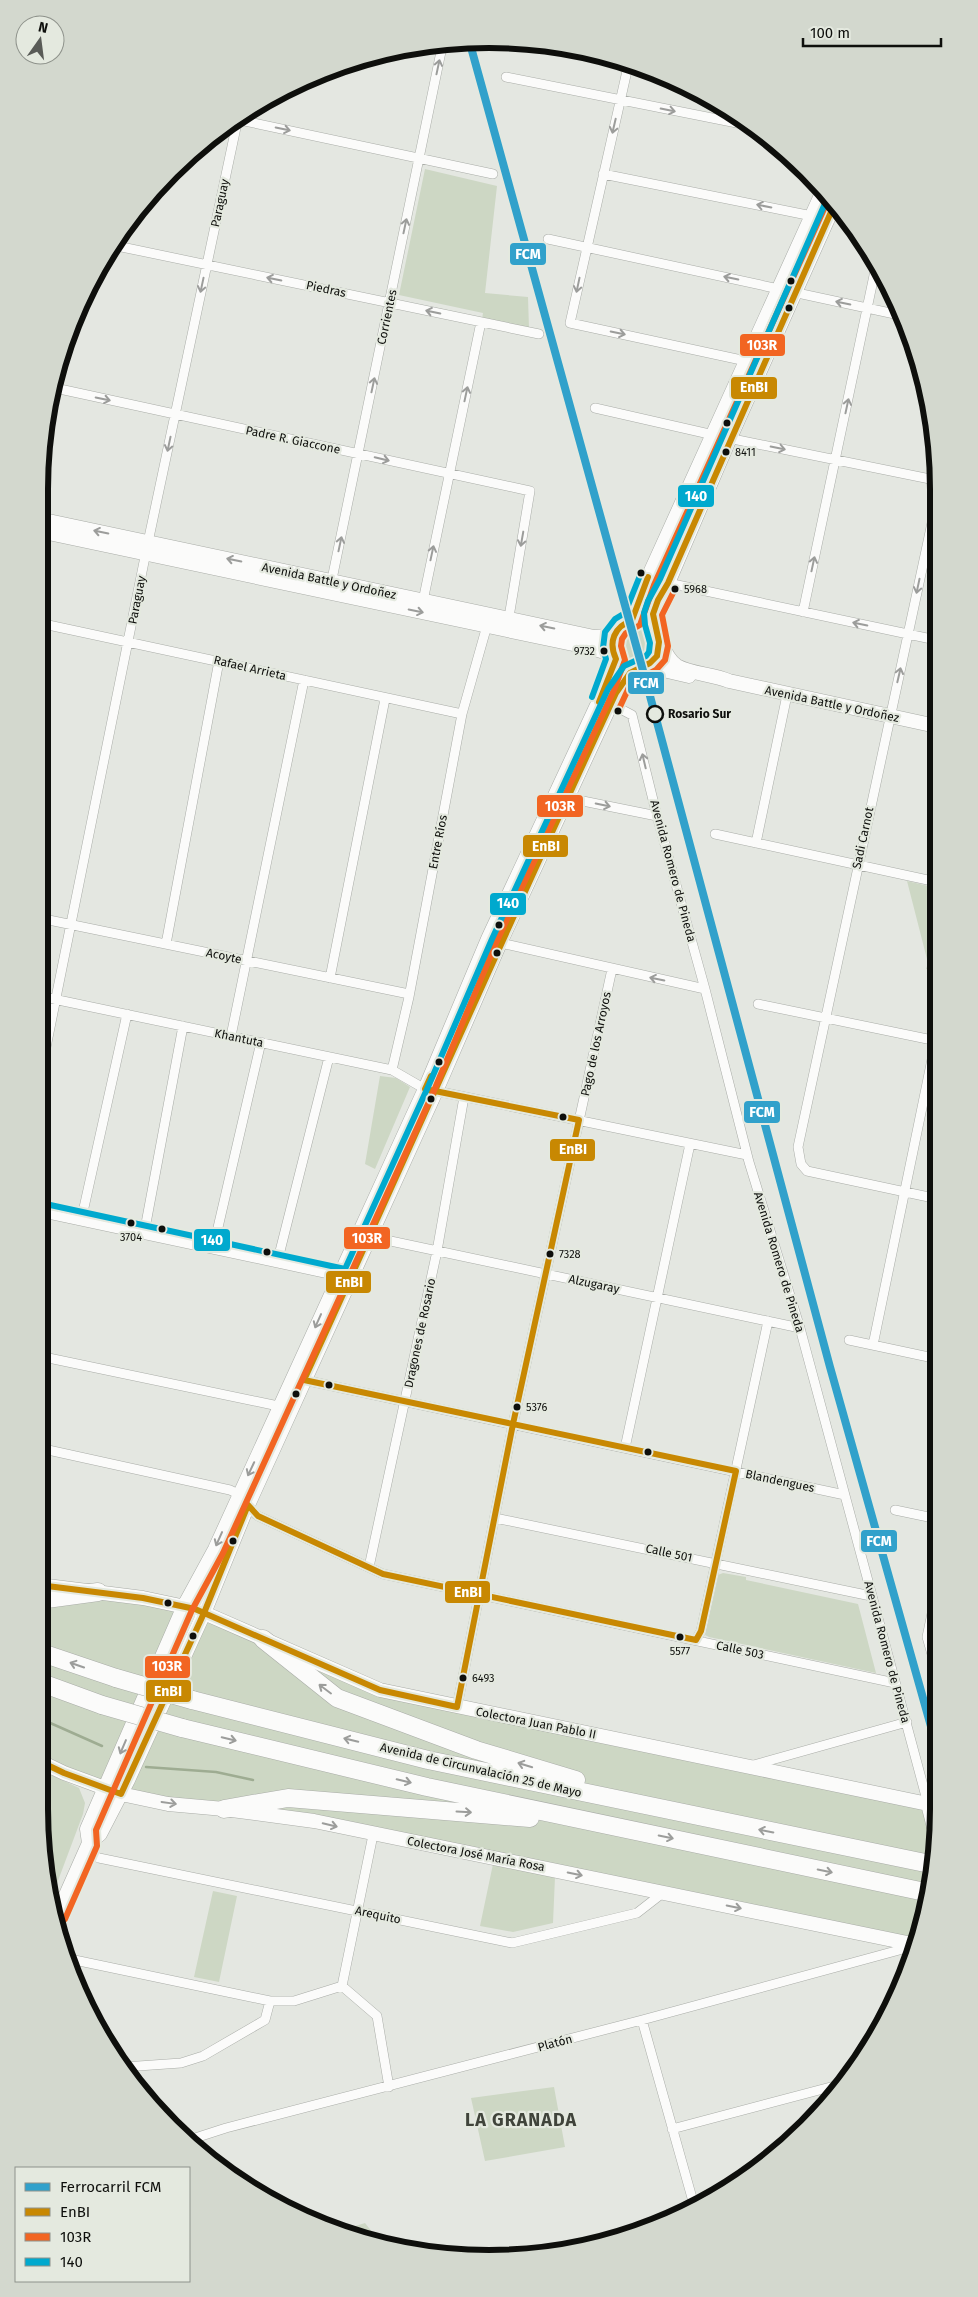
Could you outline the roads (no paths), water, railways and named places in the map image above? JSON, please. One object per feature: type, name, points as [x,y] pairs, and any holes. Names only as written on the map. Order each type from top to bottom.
[{"type":"highway","points":[[48,1599],[98,1592]]},
{"type":"highway","points":[[264,1639],[337,1698],[476,1750],[723,1823]]},
{"type":"highway","name":"Avenida de Circunvalación 25 de Mayo","points":[[48,1655],[116,1678],[192,1700],[428,1760],[723,1823],[923,1863]]},
{"type":"highway","name":"Avenida de Circunvalación 25 de Mayo","points":[[48,1685],[102,1705],[182,1728],[428,1787],[922,1892]]},
{"type":"highway","points":[[224,1809],[288,1798],[348,1801],[408,1810],[470,1812],[618,1827]]},
{"type":"main road","points":[[632,620],[639,598],[820,197]]},
{"type":"main road","points":[[562,796],[626,676],[657,657],[658,637],[653,618],[655,605],[668,583],[730,438],[832,211]]},
{"type":"main road","name":"Avenida Battle y Ordoñez","points":[[48,522],[147,548],[488,620],[602,651],[615,657]]},
{"type":"main road","name":"Avenida Battle y Ordoñez","points":[[48,532],[147,548]]},
{"type":"main road","name":"Avenida Battle y Ordoñez","points":[[331,587],[423,601],[488,620]]},
{"type":"main road","points":[[641,668],[625,666],[615,657],[611,646],[612,637],[616,629],[632,620],[643,621],[658,637]]},
{"type":"main road","name":"Avenida Battle y Ordoñez","points":[[508,625],[594,637],[607,636],[616,629]]},
{"type":"main road","name":"Avenida Battle y Ordoñez","points":[[658,637],[666,657],[678,666],[787,695],[930,725]]},
{"type":"main road","points":[[59,1908],[87,1848],[100,1834],[121,1794],[204,1613],[244,1500],[430,1090],[494,941],[562,796],[606,686],[615,657]]},
{"type":"main road","name":"Avenida Battle y Ordoñez","points":[[641,668],[717,681],[729,681]]},
{"type":"main road","points":[[285,1407],[304,1380],[344,1278]]},
{"type":"main road","points":[[87,1848],[87,1829],[184,1606],[244,1500]]},
{"type":"main road","name":"Colectora Juan Pablo II","points":[[48,1586],[184,1606],[380,1690],[928,1804]]},
{"type":"main road","name":"Colectora José María Rosa","points":[[48,1765],[121,1794],[168,1804],[224,1809],[314,1821],[373,1835],[664,1892],[909,1943]]},
{"type":"main road","name":"Avenida Romero de Pineda","points":[[928,1804],[930,1812]]},
{"type":"street","name":"Corrientes","points":[[331,587],[441,50]]},
{"type":"street","points":[[627,70],[570,323],[746,361]]},
{"type":"street","points":[[506,78],[735,123]]},
{"type":"street","points":[[246,121],[492,174]]},
{"type":"street","name":"Paraguay","points":[[48,1035],[235,128]]},
{"type":"street","points":[[603,174],[812,216]]},
{"type":"street","points":[[548,239],[894,314]]},
{"type":"street","name":"Piedras","points":[[120,247],[538,334]]},
{"type":"street","points":[[803,612],[874,274]]},
{"type":"street","points":[[423,601],[481,322]]},
{"type":"street","name":"Padre R. Giaccone","points":[[60,389],[530,491],[508,625]]},
{"type":"street","points":[[596,408],[730,438],[930,479]]},
{"type":"street","name":"Sadi Carnot","points":[[906,1192],[807,1171],[801,1164],[798,1147],[857,864],[930,532]]},
{"type":"street","points":[[668,583],[930,639]]},
{"type":"street","name":"Entre Ríos","points":[[392,1070],[409,994],[462,714],[488,620]]},
{"type":"street","name":"Rafael Arrieta","points":[[48,627],[129,642],[385,699],[462,714]]},
{"type":"street","points":[[166,944],[219,661]]},
{"type":"street","points":[[231,1036],[248,961],[304,680]]},
{"type":"street","points":[[756,843],[787,695]]},
{"type":"street","points":[[330,978],[385,699]]},
{"type":"street","name":"Avenida Romero de Pineda","points":[[612,704],[632,715],[747,1156],[800,1328],[928,1804]]},
{"type":"street","points":[[562,796],[657,816]]},
{"type":"street","points":[[715,834],[930,880]]},
{"type":"street","name":"Acoyte","points":[[48,920],[409,994]]},
{"type":"street","points":[[494,941],[705,989]]},
{"type":"street","name":"Pago de los Arroyos","points":[[457,1707],[513,1424],[612,969]]},
{"type":"street","name":"Khantuta","points":[[48,998],[392,1070],[430,1090],[747,1156]]},
{"type":"street","points":[[758,1004],[930,1038]]},
{"type":"street","points":[[82,1221],[127,1014]]},
{"type":"street","points":[[144,1234],[184,1026]]},
{"type":"street","points":[[213,1249],[260,1042]]},
{"type":"street","points":[[278,1263],[328,1057]]},
{"type":"street","points":[[873,1346],[930,1074]]},
{"type":"street","name":"Dragones de Rosario","points":[[369,1567],[437,1251],[464,1097]]},
{"type":"street","points":[[625,1448],[690,1144]]},
{"type":"street","points":[[906,1192],[930,1197]]},
{"type":"street","points":[[48,1214],[344,1278]]},
{"type":"street","name":"Alzugaray","points":[[364,1235],[800,1328]]},
{"type":"street","points":[[696,1640],[701,1631],[768,1322]]},
{"type":"street","points":[[849,1340],[930,1357]]},
{"type":"street","points":[[48,1358],[285,1407]]},
{"type":"street","name":"Blandengues","points":[[304,1380],[845,1495]]},
{"type":"street","points":[[48,1450],[230,1490],[244,1500]]},
{"type":"street","name":"Calle 503","points":[[244,1500],[258,1516],[383,1574],[895,1683]]},
{"type":"street","points":[[895,1510],[930,1518]]},
{"type":"street","name":"Calle 501","points":[[495,1518],[871,1596]]},
{"type":"street","points":[[930,1623],[927,1637],[930,1648]]},
{"type":"street","points":[[750,1766],[907,1722]]},
{"type":"street","points":[[342,1986],[359,1911],[373,1835]]},
{"type":"street","name":"Arequito","points":[[87,1848],[99,1858],[512,1943],[637,1913],[664,1892]]},
{"type":"street","name":"Platón","points":[[196,2138],[226,2128],[642,2020],[908,1947]]},
{"type":"street","points":[[75,1960],[270,2001],[294,2001],[342,1986]]},
{"type":"street","points":[[342,1986],[376,2016],[389,2087]]},
{"type":"street","points":[[132,2066],[182,2063],[203,2056],[265,2020],[270,2001]]},
{"type":"street","points":[[642,2020],[692,2200]]},
{"type":"street","points":[[672,2129],[831,2087]]},
{"type":"waterway","points":[[48,1722],[102,1746]]},
{"type":"waterway","points":[[146,1767],[216,1772],[253,1780]]},
{"type":"rail line","name":"FCM","points":[[471,48],[650,696],[830,1367],[930,1723]]},
{"type":"place","name":"8411","points":[[726,452]]},
{"type":"place","name":"5968","points":[[675,589]]},
{"type":"place","name":"9732","points":[[604,651]]},
{"type":"place","name":"Rosario Sur","points":[[655,714]]},
{"type":"place","name":"3704","points":[[131,1223]]},
{"type":"place","name":"7328","points":[[550,1254]]},
{"type":"place","name":"5376","points":[[517,1407]]},
{"type":"place","name":"5577","points":[[680,1637]]},
{"type":"place","name":"6493","points":[[463,1678]]},
{"type":"district","name":"LA GRANADA","points":[[521,2120]]}]
